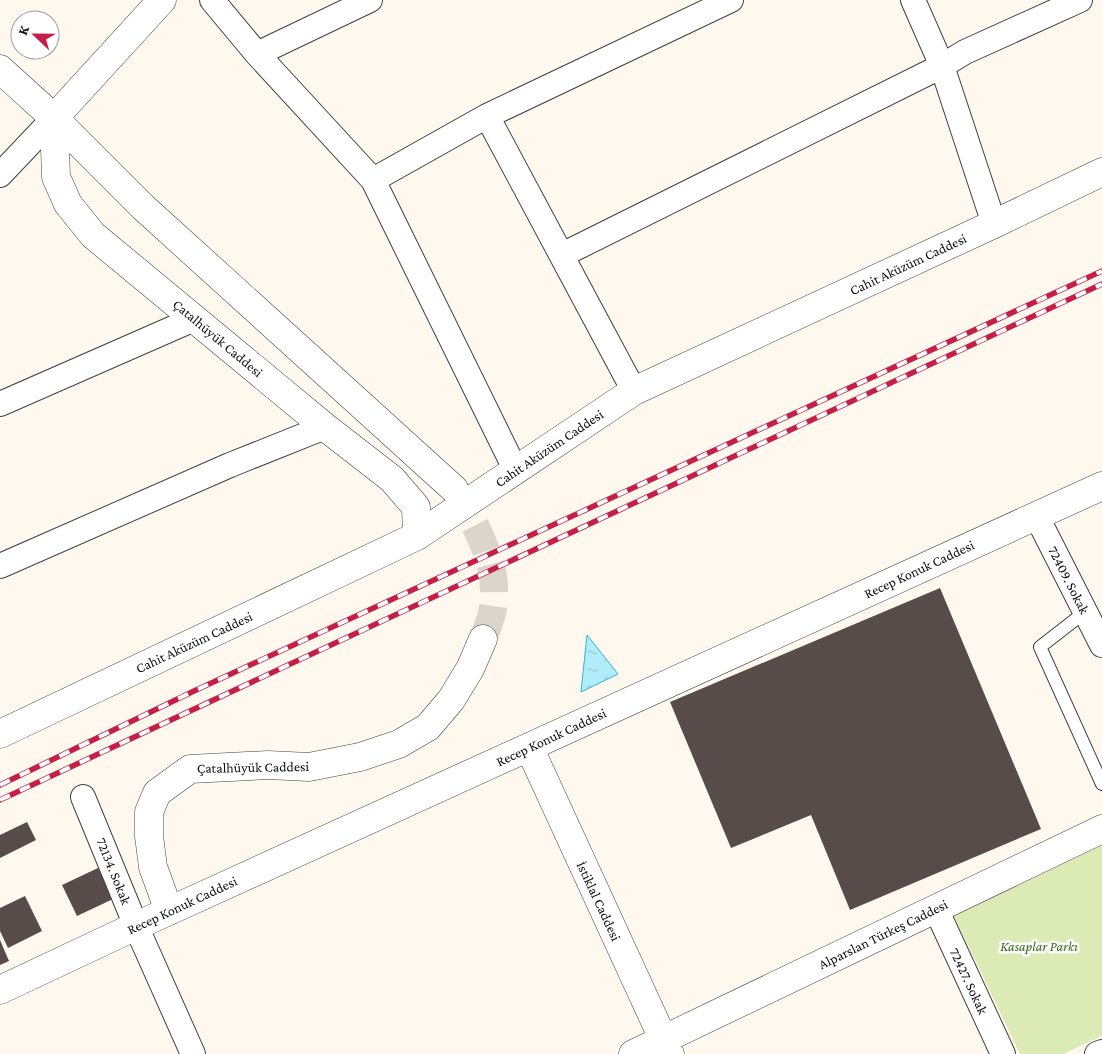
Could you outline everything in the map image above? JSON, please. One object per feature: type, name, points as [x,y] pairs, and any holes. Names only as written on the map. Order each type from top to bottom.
[{"type":"street","points":[[0,175],[162,0]]},
{"type":"street","points":[[212,0],[257,54],[373,180],[516,471]]},
{"type":"street","points":[[257,54],[370,0]]},
{"type":"street","points":[[373,180],[487,116],[731,0]]},
{"type":"street","points":[[913,0],[942,66],[994,224]]},
{"type":"street","points":[[562,256],[942,66],[965,52],[1080,0]]},
{"type":"street","points":[[0,69],[54,118],[143,208],[454,488]]},
{"type":"street","points":[[487,116],[634,391]]},
{"type":"street","name":"Çatalhüyük Caddesi","points":[[54,118],[56,177],[68,204],[94,235],[325,427],[392,479],[416,507],[418,536]]},
{"type":"street","name":"Cahit Aküzüm Caddesi","points":[[0,734],[418,536],[634,391],[1102,172]]},
{"type":"street","points":[[0,404],[194,319]]},
{"type":"street","points":[[0,566],[230,465],[325,427]]},
{"type":"street","name":"Recep Konuk Caddesi","points":[[0,990],[169,910],[1102,486]]},
{"type":"street","name":"72409. Sokak","points":[[1036,515],[1102,645]]},
{"type":"street","name":"Çatalhüyük Caddesi","points":[[169,910],[153,867],[149,836],[149,812],[157,793],[190,769],[268,765],[308,767],[360,757],[399,744],[428,727],[450,700],[470,669],[483,639]]},
{"type":"street","name":"İstiklal Caddesi","points":[[529,747],[667,1047]]},
{"type":"street","name":"72134. Sokak","points":[[84,797],[136,926],[193,1054]]},
{"type":"street","name":"Alparslan Türkeş Caddesi","points":[[633,1054],[667,1047],[936,909],[1102,829]]},
{"type":"street","name":"72427. Sokak","points":[[936,909],[1003,1054]]},
{"type":"street","points":[[1097,1054],[1102,1052]]},
{"type":"lane","points":[[1085,612],[1040,647],[1102,784]]},
{"type":"green space","name":"Kasaplar Parkı","points":[[1102,845],[1102,1036],[1063,1054],[1020,1054],[954,916]]},
{"type":"water","points":[[587,635],[618,674],[581,692]]},
{"type":"building","points":[[940,588],[1041,829],[850,910],[811,815],[731,848],[670,702]]},
{"type":"building","points":[[27,822],[36,840],[0,858],[0,835]]},
{"type":"building","points":[[98,868],[113,899],[77,916],[62,885]]},
{"type":"building","points":[[25,896],[42,931],[8,948],[0,931],[0,908]]},
{"type":"building","points":[[0,940],[9,961],[0,965]]},
{"type":"tunnel","points":[[454,489],[471,517],[490,563],[494,596],[492,613],[483,639]]},
{"type":"railway","points":[[0,785],[194,691],[1102,271]]},
{"type":"railway","points":[[0,800],[1102,284]]}]
